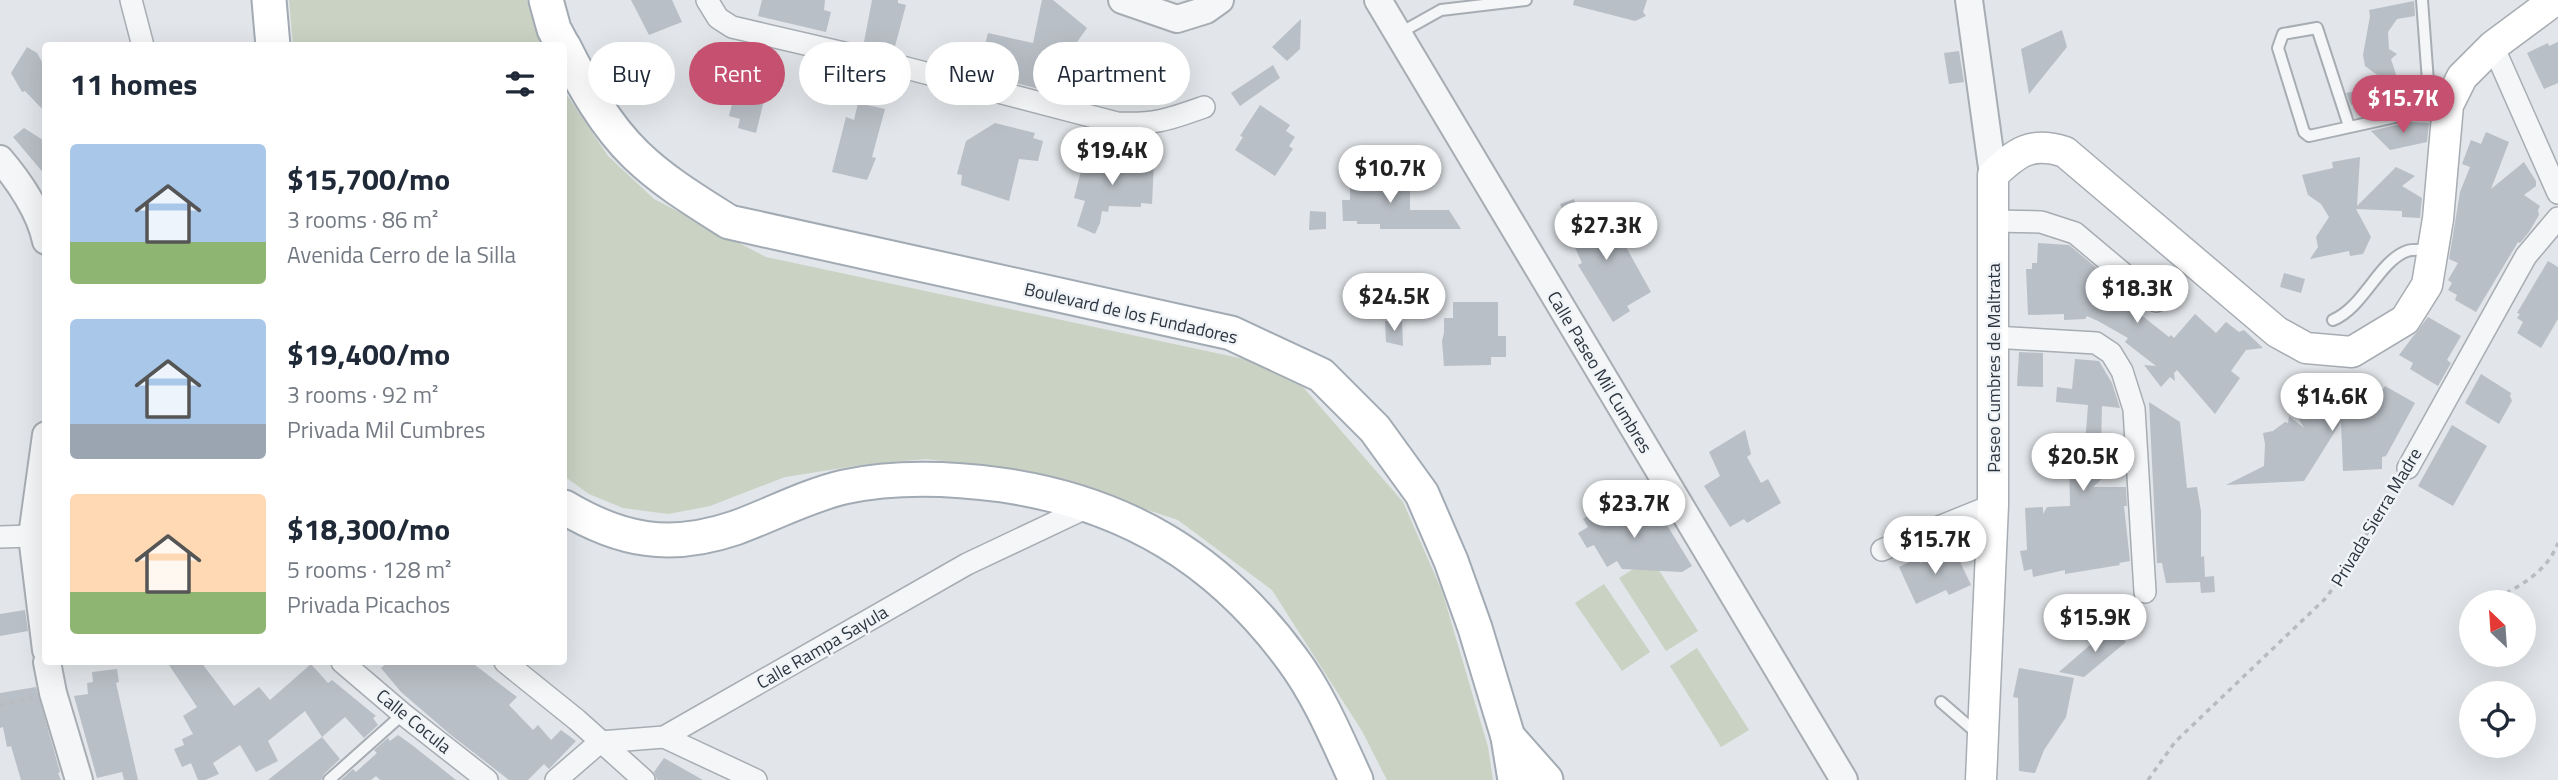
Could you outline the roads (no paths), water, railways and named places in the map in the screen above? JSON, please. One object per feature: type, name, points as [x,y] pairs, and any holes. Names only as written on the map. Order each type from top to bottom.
[{"type":"main road","points":[[269,0],[273,42]]},
{"type":"main road","name":"Boulevard de los Fundadores","points":[[546,0],[554,29],[561,42]]},
{"type":"main road","points":[[1993,175],[2016,153],[2046,146],[2065,152],[2277,332],[2306,348],[2352,352],[2405,320],[2427,285],[2438,219],[2439,107],[2462,77],[2493,46],[2555,0]]},
{"type":"main road","name":"Boulevard de los Fundadores","points":[[567,54],[590,97],[635,154],[673,187],[729,222],[1231,333],[1321,375],[1375,429],[1422,494],[1475,628],[1508,737],[1516,780]]},
{"type":"main road","name":"Paseo Cumbres de Maltrata","points":[[1981,780],[1993,505],[1993,175]]},
{"type":"main road","points":[[567,509],[598,527],[637,538],[680,540],[733,528],[810,498],[877,481],[931,479],[988,483],[1037,490],[1091,505],[1140,526],[1196,559],[1257,615],[1293,660],[1316,697],[1356,780]]},
{"type":"main road","points":[[1508,737],[1546,780]]},
{"type":"street","points":[[131,0],[142,42]]},
{"type":"street","points":[[707,0],[718,18],[732,27],[887,63],[1117,123],[1148,125],[1204,107]]},
{"type":"street","points":[[1122,0],[1177,19],[1206,10],[1220,0]]},
{"type":"street","name":"Calle Paseo Mil Cumbres","points":[[1378,0],[1844,780]]},
{"type":"street","name":"Paseo Cumbres de Maltrata","points":[[1969,0],[1993,175]]},
{"type":"street","points":[[2493,46],[2558,193]]},
{"type":"street","points":[[0,159],[29,200],[42,231]]},
{"type":"street","name":"Privada Sierra Madre","points":[[2408,468],[2526,256],[2558,218]]},
{"type":"street","points":[[1993,221],[2041,222],[2075,233],[2156,302]]},
{"type":"street","points":[[1993,337],[2096,343],[2111,353],[2134,409],[2145,592]]},
{"type":"street","points":[[42,464],[32,536],[42,628]]},
{"type":"street","name":"Calle Rampa Sayula","points":[[600,741],[664,737],[967,564],[1091,505]]},
{"type":"street","points":[[1882,550],[1993,505]]},
{"type":"street","points":[[0,537],[32,536]]},
{"type":"street","points":[[48,665],[53,693],[79,780]]},
{"type":"street","name":"Calle Cocula","points":[[346,665],[487,780]]},
{"type":"street","points":[[509,665],[644,780]]},
{"type":"street","points":[[664,737],[756,780]]},
{"type":"street","points":[[556,780],[600,741]]},
{"type":"lane","points":[[1441,10],[1448,0]]},
{"type":"lane","points":[[1398,34],[1441,10],[1527,0]]},
{"type":"lane","points":[[2349,127],[2316,28],[2283,34],[2278,48],[2304,132],[2309,136],[2439,107],[2422,0]]},
{"type":"lane","points":[[2333,320],[2362,298],[2385,267],[2407,251],[2433,250]]},
{"type":"lane","points":[[1941,702],[1982,737]]},
{"type":"lane","points":[[329,780],[403,714]]}]
